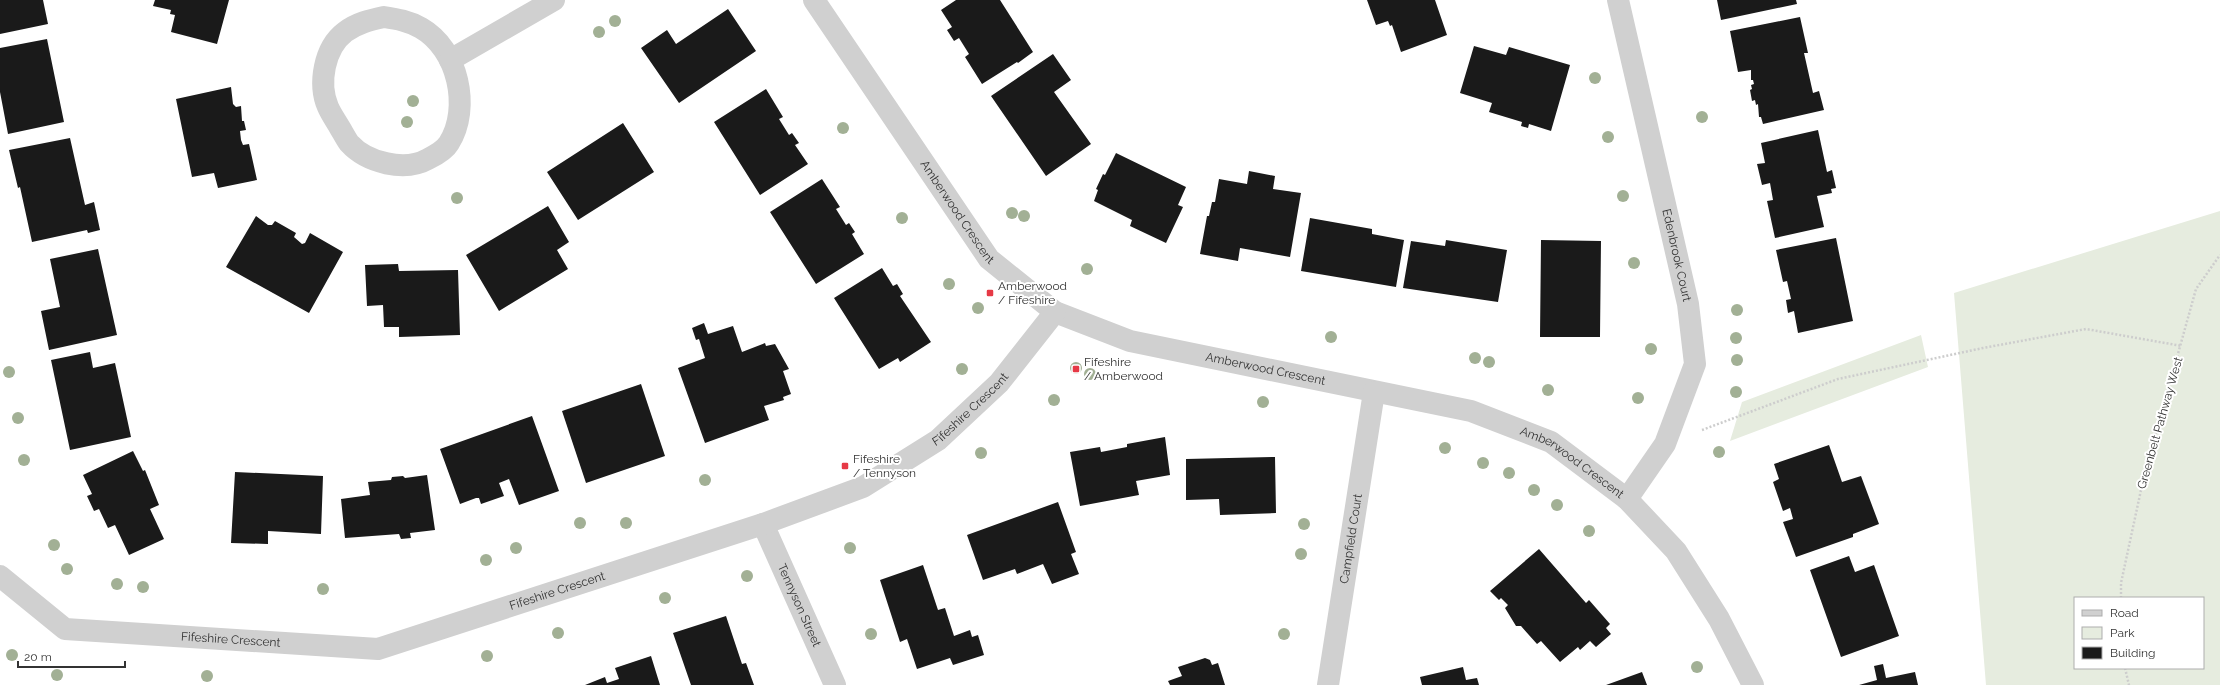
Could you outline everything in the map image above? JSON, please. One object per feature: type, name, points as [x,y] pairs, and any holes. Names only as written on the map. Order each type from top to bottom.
[{"type":"street","points":[[450,60],[554,0]]},
{"type":"street","name":"Amberwood Crescent","points":[[814,0],[989,259],[1055,312],[1130,341],[1471,411],[1551,442],[1627,499],[1676,552],[1719,619],[1753,685]]},
{"type":"street","name":"Edenbrook Court","points":[[1618,0],[1688,304],[1695,364],[1665,444],[1627,499]]},
{"type":"street","points":[[384,17],[404,20],[422,28],[438,42],[450,60],[460,96],[457,124],[449,144],[420,163],[394,164],[366,156],[349,143],[327,106],[323,83],[325,62],[344,33],[362,22],[384,17]]},
{"type":"street","name":"Fifeshire Crescent","points":[[0,576],[65,629],[378,649],[763,524],[863,487],[938,440],[999,383],[1055,312]]},
{"type":"street","name":"Campfield Court","points":[[1328,685],[1374,392]]},
{"type":"street","name":"Tennyson Street","points":[[763,524],[835,685]]},
{"type":"path","name":"Greenbelt Pathway West","points":[[2121,597],[2121,584],[2144,476],[2182,346],[2196,289],[2220,255]]},
{"type":"path","points":[[1665,444],[1838,379],[1983,348],[2086,329],[2182,346]]},
{"type":"path","points":[[2125,669],[2129,685]]},
{"type":"green space","points":[[2220,211],[2220,685],[1986,685],[1954,293]]},
{"type":"green space","points":[[1921,335],[1928,367],[1730,441],[1742,402]]},
{"type":"building","points":[[0,0],[43,0],[48,24],[0,34]]},
{"type":"building","points":[[155,0],[229,0],[217,44],[171,32],[175,15],[170,14],[171,10],[153,6]]},
{"type":"building","points":[[956,0],[1000,0],[1033,52],[1018,63],[1017,62],[982,84],[965,57],[969,54],[959,38],[954,41],[947,30],[952,27],[941,10]]},
{"type":"building","points":[[1367,0],[1435,0],[1447,35],[1401,52],[1392,25],[1390,26],[1388,21],[1376,25]]},
{"type":"building","points":[[1717,0],[1796,0],[1797,4],[1721,20]]},
{"type":"building","points":[[728,9],[756,51],[679,103],[641,48],[667,30],[676,44]]},
{"type":"building","points":[[1800,17],[1808,53],[1804,53],[1813,93],[1819,91],[1824,110],[1763,124],[1761,117],[1759,117],[1758,104],[1756,105],[1755,100],[1752,101],[1750,90],[1752,89],[1751,85],[1754,84],[1753,80],[1751,80],[1751,70],[1738,72],[1730,31]]},
{"type":"building","points":[[47,39],[64,122],[8,134],[0,92],[0,48]]},
{"type":"building","points":[[1474,46],[1506,55],[1509,47],[1570,65],[1551,131],[1529,124],[1528,128],[1521,126],[1522,122],[1489,112],[1492,103],[1460,93]]},
{"type":"building","points":[[1053,54],[1071,80],[1054,92],[1091,144],[1046,176],[991,96]]},
{"type":"building","points":[[231,87],[233,104],[236,107],[241,106],[242,121],[244,121],[246,130],[240,131],[241,140],[243,145],[249,144],[257,180],[218,188],[214,173],[192,177],[176,99]]},
{"type":"building","points":[[766,89],[783,117],[779,119],[789,135],[792,133],[799,143],[795,145],[808,164],[760,195],[714,122]]},
{"type":"building","points":[[623,123],[654,172],[578,220],[547,172]]},
{"type":"building","points":[[1818,130],[1827,172],[1832,170],[1836,188],[1831,189],[1832,193],[1817,196],[1824,227],[1775,238],[1767,201],[1773,200],[1770,183],[1762,185],[1757,164],[1765,163],[1761,143]]},
{"type":"building","points":[[70,138],[85,205],[94,202],[100,230],[88,233],[87,230],[32,242],[20,187],[18,188],[9,150]]},
{"type":"building","points":[[1116,153],[1186,187],[1178,205],[1183,207],[1166,243],[1130,226],[1132,220],[1094,201],[1098,190],[1096,189]]},
{"type":"building","points":[[1249,171],[1275,176],[1273,189],[1301,193],[1290,257],[1240,248],[1238,261],[1200,254],[1207,216],[1209,216],[1212,202],[1215,202],[1219,179],[1247,184]]},
{"type":"building","points":[[822,179],[840,207],[836,209],[846,225],[849,223],[855,232],[852,234],[864,254],[816,284],[770,212]]},
{"type":"building","points":[[548,206],[569,242],[557,250],[568,269],[499,311],[466,255]]},
{"type":"building","points":[[256,216],[268,225],[272,225],[275,221],[296,233],[294,237],[302,244],[305,243],[310,233],[343,252],[309,313],[226,267]]},
{"type":"building","points":[[1310,218],[1372,229],[1372,234],[1404,240],[1396,287],[1301,271]]},
{"type":"building","points":[[1836,238],[1853,321],[1798,333],[1794,311],[1788,313],[1786,300],[1791,299],[1787,281],[1783,282],[1776,250]]},
{"type":"building","points":[[1446,240],[1507,250],[1498,302],[1403,288],[1411,241],[1445,246]]},
{"type":"building","points":[[1541,240],[1601,241],[1600,337],[1540,337]]},
{"type":"building","points":[[98,249],[117,335],[49,350],[41,311],[60,307],[50,259]]},
{"type":"building","points":[[398,264],[399,271],[458,270],[460,335],[399,337],[399,327],[384,327],[383,305],[367,306],[365,265]]},
{"type":"building","points":[[882,268],[893,286],[897,284],[903,294],[900,296],[931,342],[900,362],[898,358],[879,369],[834,298]]},
{"type":"building","points":[[704,323],[708,334],[733,326],[742,352],[765,343],[766,346],[775,344],[789,369],[783,371],[791,394],[783,397],[784,400],[764,406],[769,420],[705,443],[678,368],[705,358],[699,339],[696,340],[692,328]]},
{"type":"building","points":[[90,352],[93,368],[115,363],[131,437],[70,450],[51,360]]},
{"type":"building","points":[[641,384],[665,456],[586,483],[562,411]]},
{"type":"building","points":[[532,416],[559,491],[519,505],[509,479],[499,483],[504,496],[481,504],[479,498],[476,498],[460,504],[440,449]]},
{"type":"building","points":[[1165,437],[1170,475],[1136,481],[1139,495],[1080,506],[1070,452],[1100,447],[1101,452],[1127,447],[1127,444]]},
{"type":"building","points":[[1829,445],[1842,482],[1861,476],[1879,524],[1853,534],[1853,537],[1796,557],[1783,522],[1793,519],[1790,508],[1783,511],[1773,482],[1779,479],[1774,464]]},
{"type":"building","points":[[133,451],[143,471],[145,470],[159,505],[150,509],[164,539],[129,555],[115,525],[108,528],[99,509],[94,511],[87,496],[92,494],[83,475]]},
{"type":"building","points":[[1275,457],[1276,513],[1220,515],[1219,499],[1186,500],[1186,459]]},
{"type":"building","points":[[235,472],[323,476],[321,534],[268,531],[268,544],[231,543]]},
{"type":"building","points":[[427,475],[435,530],[410,533],[411,538],[401,539],[399,534],[345,538],[341,499],[370,495],[368,482],[391,480],[392,477],[403,476],[405,478]]},
{"type":"building","points":[[1058,502],[1076,552],[1071,554],[1079,574],[1052,584],[1043,564],[1017,574],[1015,569],[983,580],[967,535]]},
{"type":"building","points":[[1539,549],[1586,603],[1589,600],[1610,624],[1606,628],[1611,634],[1596,647],[1590,641],[1580,650],[1578,647],[1560,662],[1541,641],[1537,644],[1521,626],[1516,626],[1505,608],[1508,605],[1501,598],[1499,600],[1490,591]]},
{"type":"building","points":[[1849,556],[1855,572],[1874,565],[1899,636],[1841,657],[1810,570]]},
{"type":"building","points":[[923,565],[938,610],[945,608],[954,636],[970,630],[972,637],[978,635],[984,655],[953,665],[950,658],[917,669],[907,639],[900,642],[880,580]]},
{"type":"building","points":[[726,616],[742,664],[746,663],[754,685],[691,685],[673,633]]},
{"type":"building","points":[[651,656],[660,685],[585,685],[605,677],[607,683],[619,679],[615,668]]},
{"type":"building","points":[[1205,658],[1210,660],[1212,665],[1218,663],[1225,685],[1170,685],[1168,681],[1182,676],[1178,667]]},
{"type":"building","points":[[1883,664],[1886,678],[1915,672],[1918,685],[1859,685],[1877,680],[1874,666]]},
{"type":"building","points":[[1463,667],[1466,680],[1477,678],[1479,685],[1422,685],[1420,677]]},
{"type":"building","points":[[1642,672],[1647,685],[1606,685]]},
{"type":"place","name":"Amberwood / Fifeshire","points":[[990,293]]},
{"type":"place","name":"Fifeshire / Amberwood","points":[[1076,369]]},
{"type":"place","name":"Fifeshire / Tennyson","points":[[845,466]]}]
